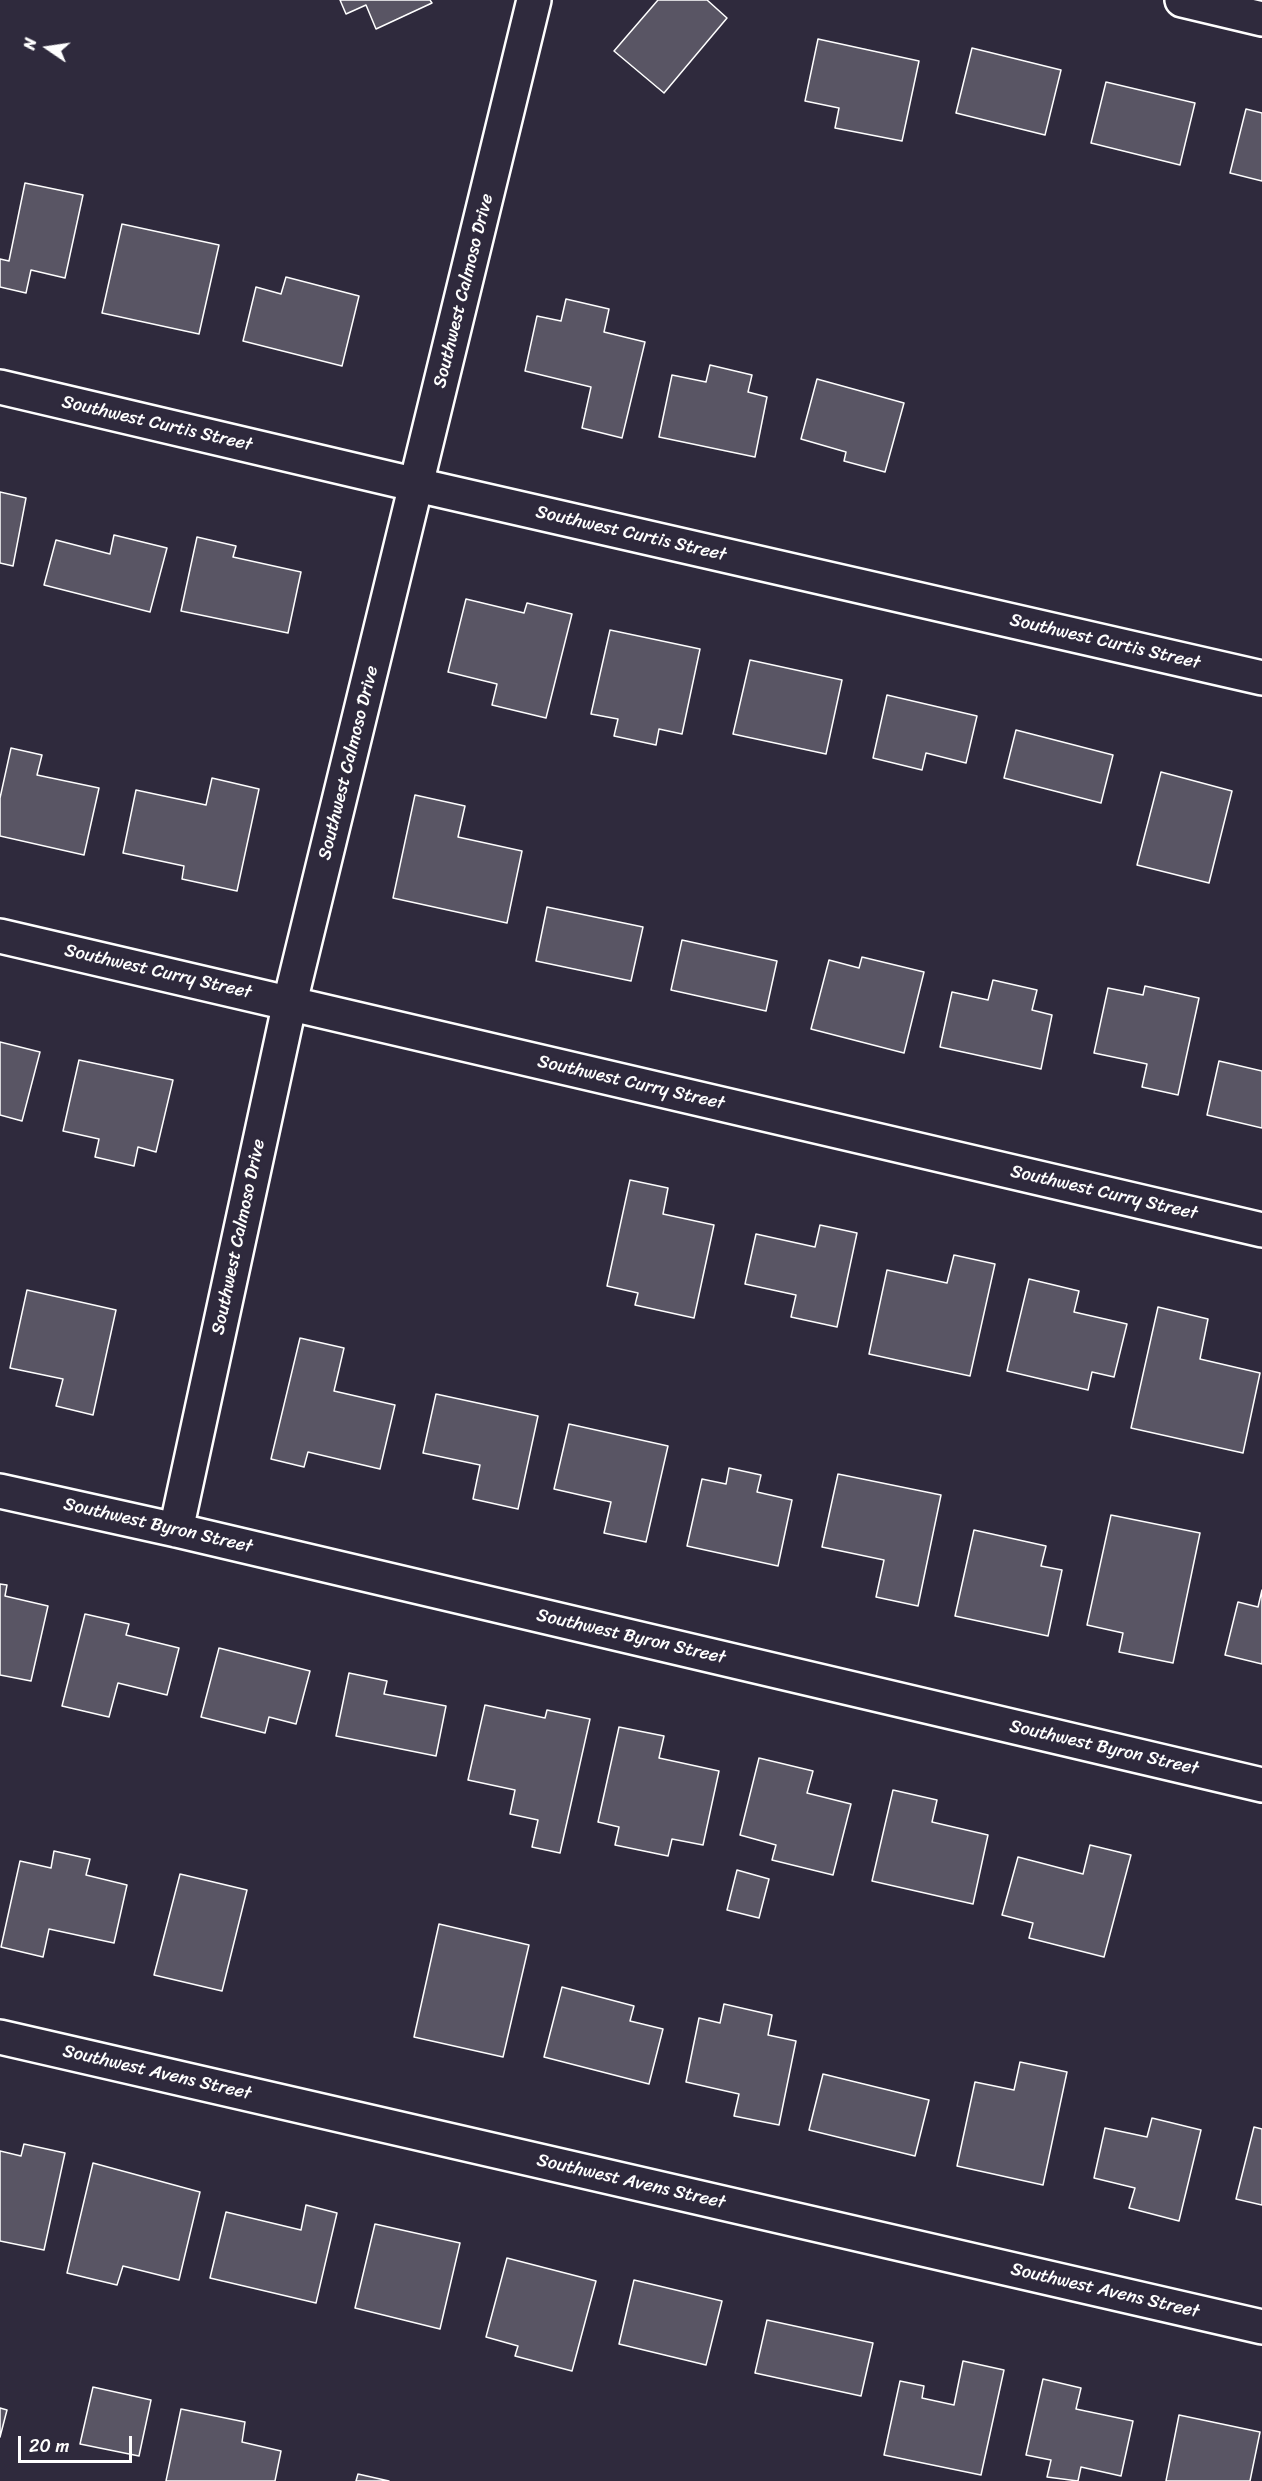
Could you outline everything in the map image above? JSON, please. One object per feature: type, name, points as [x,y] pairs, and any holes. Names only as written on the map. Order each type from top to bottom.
[{"type":"street","name":"Southwest Calmoso Drive","points":[[176,1530],[290,1002],[534,0]]},
{"type":"street","points":[[1182,0],[1262,19]]},
{"type":"street","name":"Southwest Curtis Street","points":[[0,387],[1262,678]]},
{"type":"street","name":"Southwest Curry Street","points":[[0,936],[1262,1230]]},
{"type":"street","name":"Southwest Byron Street","points":[[0,1491],[176,1530],[1262,1785]]},
{"type":"street","name":"Southwest Avens Street","points":[[0,2037],[1262,2327]]},
{"type":"building","points":[[340,0],[430,0],[432,3],[376,29],[366,5],[346,14]]},
{"type":"building","points":[[658,0],[707,0],[727,18],[664,93],[614,51]]},
{"type":"building","points":[[818,39],[919,61],[902,141],[835,128],[839,108],[805,101]]},
{"type":"building","points":[[972,48],[1061,70],[1045,135],[956,113]]},
{"type":"building","points":[[1106,82],[1195,103],[1180,165],[1091,143]]},
{"type":"building","points":[[1246,109],[1262,113],[1262,181],[1230,173]]},
{"type":"building","points":[[25,183],[83,195],[65,278],[31,270],[26,293],[0,287],[0,259],[9,261]]},
{"type":"building","points":[[122,224],[219,245],[199,334],[102,313]]},
{"type":"building","points":[[286,277],[359,296],[342,366],[243,341],[256,287],[281,294]]},
{"type":"building","points":[[566,299],[609,309],[604,332],[645,342],[622,438],[582,428],[591,387],[525,371],[537,316],[561,321]]},
{"type":"building","points":[[710,365],[752,375],[748,392],[767,397],[755,457],[659,437],[672,375],[706,382]]},
{"type":"building","points":[[817,379],[904,403],[885,472],[844,461],[846,452],[801,439]]},
{"type":"building","points":[[0,492],[26,498],[13,566],[0,563]]},
{"type":"building","points":[[114,535],[167,548],[150,612],[44,585],[56,540],[110,554]]},
{"type":"building","points":[[197,537],[236,546],[233,557],[301,572],[288,633],[181,611]]},
{"type":"building","points":[[466,599],[524,613],[527,603],[572,614],[546,718],[492,705],[497,684],[448,672]]},
{"type":"building","points":[[610,630],[700,649],[682,734],[659,729],[656,745],[614,736],[618,719],[591,714]]},
{"type":"building","points":[[750,660],[842,680],[826,754],[733,734]]},
{"type":"building","points":[[887,695],[977,716],[966,763],[926,753],[922,770],[873,758]]},
{"type":"building","points":[[1016,730],[1113,755],[1101,803],[1004,778]]},
{"type":"building","points":[[11,748],[42,755],[37,775],[99,788],[84,855],[0,836],[0,798]]},
{"type":"building","points":[[1161,772],[1232,791],[1209,883],[1137,865]]},
{"type":"building","points":[[212,778],[259,789],[237,891],[182,879],[184,866],[123,853],[136,790],[206,805]]},
{"type":"building","points":[[415,795],[465,806],[458,837],[522,851],[507,923],[393,898]]},
{"type":"building","points":[[547,907],[643,927],[631,981],[536,961]]},
{"type":"building","points":[[682,940],[777,961],[766,1011],[671,990]]},
{"type":"building","points":[[862,957],[924,972],[904,1053],[811,1029],[829,960],[859,968]]},
{"type":"building","points":[[993,980],[1037,990],[1032,1010],[1052,1015],[1041,1069],[940,1047],[952,992],[988,1000]]},
{"type":"building","points":[[1145,986],[1199,998],[1178,1095],[1142,1087],[1147,1064],[1094,1053],[1108,988],[1143,995]]},
{"type":"building","points":[[0,1042],[40,1052],[22,1121],[0,1115]]},
{"type":"building","points":[[79,1060],[173,1080],[156,1152],[138,1147],[134,1166],[95,1157],[99,1139],[63,1131]]},
{"type":"building","points":[[1219,1061],[1262,1071],[1262,1128],[1207,1115]]},
{"type":"building","points":[[630,1180],[668,1188],[663,1214],[714,1225],[694,1318],[635,1305],[638,1293],[607,1286]]},
{"type":"building","points":[[820,1225],[857,1233],[837,1327],[791,1317],[796,1295],[745,1284],[756,1234],[815,1247]]},
{"type":"building","points":[[954,1255],[995,1264],[970,1376],[869,1354],[887,1270],[947,1283]]},
{"type":"building","points":[[1029,1279],[1079,1291],[1074,1312],[1127,1324],[1114,1377],[1092,1372],[1088,1390],[1007,1371]]},
{"type":"building","points":[[27,1290],[116,1310],[93,1415],[56,1406],[63,1379],[10,1368]]},
{"type":"building","points":[[1158,1307],[1208,1319],[1200,1359],[1260,1373],[1243,1453],[1131,1428]]},
{"type":"building","points":[[300,1338],[344,1348],[334,1391],[395,1405],[380,1469],[308,1452],[304,1467],[271,1459]]},
{"type":"building","points":[[436,1394],[538,1416],[518,1509],[473,1499],[480,1465],[423,1453]]},
{"type":"building","points":[[569,1424],[668,1446],[646,1542],[604,1533],[611,1502],[554,1489]]},
{"type":"building","points":[[729,1468],[761,1475],[757,1492],[792,1500],[778,1566],[687,1546],[702,1479],[726,1484]]},
{"type":"building","points":[[838,1474],[941,1495],[918,1606],[876,1597],[884,1560],[822,1547]]},
{"type":"building","points":[[1111,1515],[1200,1533],[1173,1663],[1119,1652],[1123,1633],[1087,1625]]},
{"type":"building","points":[[974,1530],[1046,1546],[1041,1566],[1062,1570],[1048,1636],[955,1616]]},
{"type":"building","points":[[0,1584],[7,1585],[5,1596],[48,1606],[31,1681],[0,1675]]},
{"type":"building","points":[[1262,1590],[1262,1664],[1225,1655],[1238,1602],[1258,1607]]},
{"type":"building","points":[[85,1614],[129,1624],[126,1635],[179,1648],[167,1695],[118,1683],[109,1717],[62,1706]]},
{"type":"building","points":[[219,1648],[310,1671],[296,1724],[269,1717],[265,1733],[201,1717]]},
{"type":"building","points":[[349,1673],[387,1681],[384,1694],[446,1706],[436,1756],[336,1736]]},
{"type":"building","points":[[485,1705],[545,1718],[547,1710],[590,1719],[560,1853],[532,1847],[538,1820],[510,1814],[515,1790],[468,1780]]},
{"type":"building","points":[[619,1727],[664,1736],[659,1758],[719,1771],[703,1845],[672,1839],[668,1856],[615,1845],[619,1827],[598,1822]]},
{"type":"building","points":[[759,1758],[813,1771],[807,1793],[851,1804],[833,1875],[772,1860],[776,1845],[740,1835]]},
{"type":"building","points":[[893,1790],[937,1800],[932,1822],[988,1835],[973,1904],[872,1881]]},
{"type":"building","points":[[1090,1845],[1131,1855],[1104,1957],[1029,1938],[1033,1923],[1002,1915],[1018,1857],[1083,1874]]},
{"type":"building","points":[[54,1851],[90,1859],[86,1875],[127,1885],[114,1943],[49,1929],[43,1957],[1,1947],[20,1861],[51,1868]]},
{"type":"building","points":[[737,1870],[769,1879],[759,1918],[727,1910]]},
{"type":"building","points":[[180,1874],[247,1890],[222,1991],[154,1975]]},
{"type":"building","points":[[439,1924],[529,1945],[503,2057],[414,2037]]},
{"type":"building","points":[[562,1987],[634,2006],[630,2021],[663,2029],[649,2084],[544,2057]]},
{"type":"building","points":[[724,2004],[772,2015],[768,2035],[796,2041],[779,2125],[734,2116],[739,2094],[686,2082],[699,2018],[720,2023]]},
{"type":"building","points":[[1020,2062],[1067,2072],[1043,2185],[957,2166],[975,2082],[1014,2090]]},
{"type":"building","points":[[823,2074],[929,2100],[915,2156],[809,2130]]},
{"type":"building","points":[[1152,2118],[1201,2130],[1179,2221],[1129,2208],[1135,2188],[1094,2178],[1105,2128],[1147,2137]]},
{"type":"building","points":[[1254,2127],[1262,2129],[1262,2205],[1236,2199]]},
{"type":"building","points":[[24,2144],[65,2153],[44,2250],[0,2241],[0,2151],[21,2156]]},
{"type":"building","points":[[93,2163],[200,2192],[179,2280],[123,2266],[117,2285],[67,2273]]},
{"type":"building","points":[[306,2205],[337,2213],[316,2303],[210,2278],[226,2212],[301,2230]]},
{"type":"building","points":[[375,2224],[460,2243],[440,2329],[355,2308]]},
{"type":"building","points":[[507,2258],[596,2281],[572,2371],[515,2356],[518,2346],[486,2337]]},
{"type":"building","points":[[634,2280],[722,2301],[706,2365],[619,2344]]},
{"type":"building","points":[[767,2320],[873,2343],[861,2396],[755,2373]]},
{"type":"building","points":[[963,2361],[1004,2370],[981,2475],[884,2455],[900,2381],[924,2386],[922,2398],[954,2405]]},
{"type":"building","points":[[1043,2379],[1081,2388],[1076,2409],[1133,2421],[1121,2476],[1081,2467],[1078,2481],[1047,2477],[1051,2460],[1026,2455]]},
{"type":"building","points":[[93,2387],[151,2400],[139,2456],[80,2444]]},
{"type":"building","points":[[0,2408],[7,2410],[0,2437]]},
{"type":"building","points":[[181,2409],[245,2422],[242,2442],[281,2451],[275,2481],[166,2481]]},
{"type":"building","points":[[1179,2415],[1260,2432],[1250,2481],[1166,2481]]},
{"type":"building","points":[[358,2474],[389,2481],[356,2481]]}]
